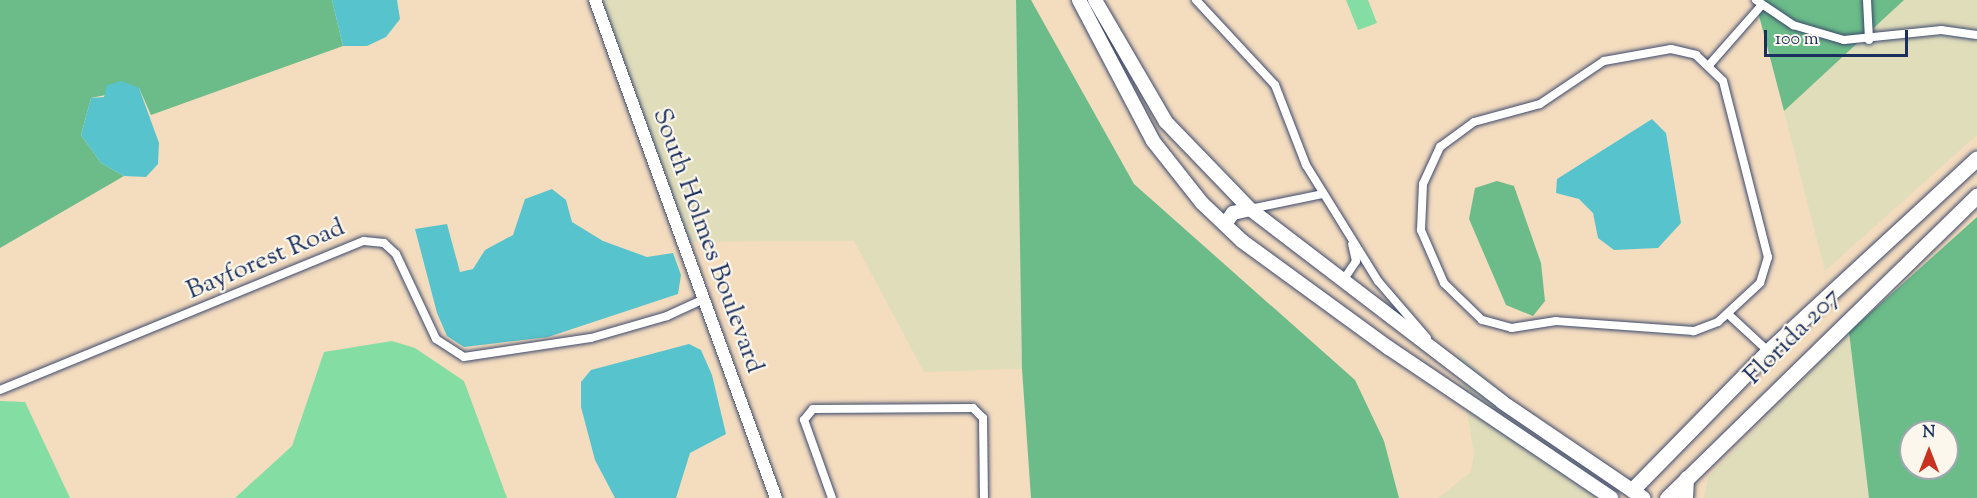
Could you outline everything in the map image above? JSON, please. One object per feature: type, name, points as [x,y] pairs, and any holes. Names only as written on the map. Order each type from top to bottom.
[{"type":"highway","points":[[1633,496],[1768,351],[1977,158]]},
{"type":"highway","name":"Florida 207","points":[[1667,498],[1977,195]]},
{"type":"main road","name":"South Holmes Boulevard","points":[[595,0],[776,498]]},
{"type":"main road","points":[[1079,0],[1153,141],[1225,224],[1389,348],[1611,498]]},
{"type":"main road","points":[[1095,0],[1166,122],[1250,209],[1450,363],[1633,496]]},
{"type":"main road","points":[[1225,224],[1233,213],[1250,209]]},
{"type":"main road","points":[[1686,498],[1687,477]]},
{"type":"street","points":[[1196,0],[1275,85],[1306,165],[1323,194],[1378,281],[1450,363]]},
{"type":"street","points":[[1867,0],[1869,40]]},
{"type":"street","points":[[1710,64],[1758,3],[1810,32],[1869,40],[1934,30],[1977,35]]},
{"type":"street","points":[[1671,49],[1710,64],[1728,93],[1768,257],[1760,283],[1728,314],[1707,327],[1683,331],[1556,321],[1492,325],[1444,283],[1425,244],[1419,213],[1433,157],[1462,128],[1527,110],[1586,70],[1620,55],[1671,49]]},
{"type":"street","points":[[1250,209],[1323,194]]},
{"type":"street","points":[[1342,282],[1356,261],[1351,237]]},
{"type":"street","name":"Bayforest Road","points":[[0,390],[363,241],[384,243],[396,254],[436,339],[464,357],[591,338],[667,316],[704,299]]},
{"type":"street","points":[[1728,314],[1768,351]]},
{"type":"street","points":[[832,498],[804,420],[813,409],[973,408],[983,418],[984,498]]},
{"type":"shaded area","points":[[600,0],[1016,0],[1022,369],[924,372],[854,241],[688,242]]},
{"type":"shaded area","points":[[1904,0],[1977,0],[1977,135],[1825,271],[1784,111]]},
{"type":"shaded area","points":[[1849,332],[1869,498],[1704,498],[1708,477]]},
{"type":"shaded area","points":[[1457,351],[1610,488],[1600,498],[1438,498],[1471,472],[1474,454]]},
{"type":"green space","points":[[0,0],[332,0],[343,46],[151,115],[139,88],[91,98],[81,135],[101,163],[124,176],[0,248]]},
{"type":"green space","points":[[1016,0],[1031,0],[1134,184],[1355,380],[1384,441],[1399,498],[1031,498],[1022,369]]},
{"type":"green space","points":[[1346,0],[1368,0],[1377,23],[1358,30]]},
{"type":"green space","points":[[1755,0],[1904,0],[1784,111]]},
{"type":"green space","points":[[1497,181],[1514,186],[1541,263],[1545,301],[1533,316],[1506,305],[1469,219],[1475,188]]},
{"type":"green space","points":[[1977,217],[1977,498],[1869,498],[1849,332]]},
{"type":"green space","points":[[392,341],[415,348],[464,381],[507,498],[235,498],[292,446],[324,352]]},
{"type":"green space","points":[[0,401],[25,402],[70,498],[0,498]]},
{"type":"water","points":[[332,0],[397,0],[400,19],[386,37],[367,46],[343,46]]},
{"type":"water","points":[[122,81],[139,88],[159,143],[158,164],[146,177],[124,176],[101,163],[81,135],[91,98],[104,97],[107,85]]},
{"type":"water","points":[[1652,119],[1666,133],[1681,223],[1658,248],[1614,250],[1598,238],[1593,213],[1579,199],[1556,193],[1557,179]]},
{"type":"water","points":[[552,189],[566,200],[572,222],[603,241],[647,257],[673,253],[681,275],[678,294],[548,337],[464,347],[447,336],[437,313],[415,229],[447,224],[460,272],[473,269],[485,250],[513,235],[525,199]]},
{"type":"water","points":[[689,344],[701,350],[712,375],[726,434],[690,453],[676,498],[615,498],[595,460],[581,407],[581,382],[591,370]]}]
